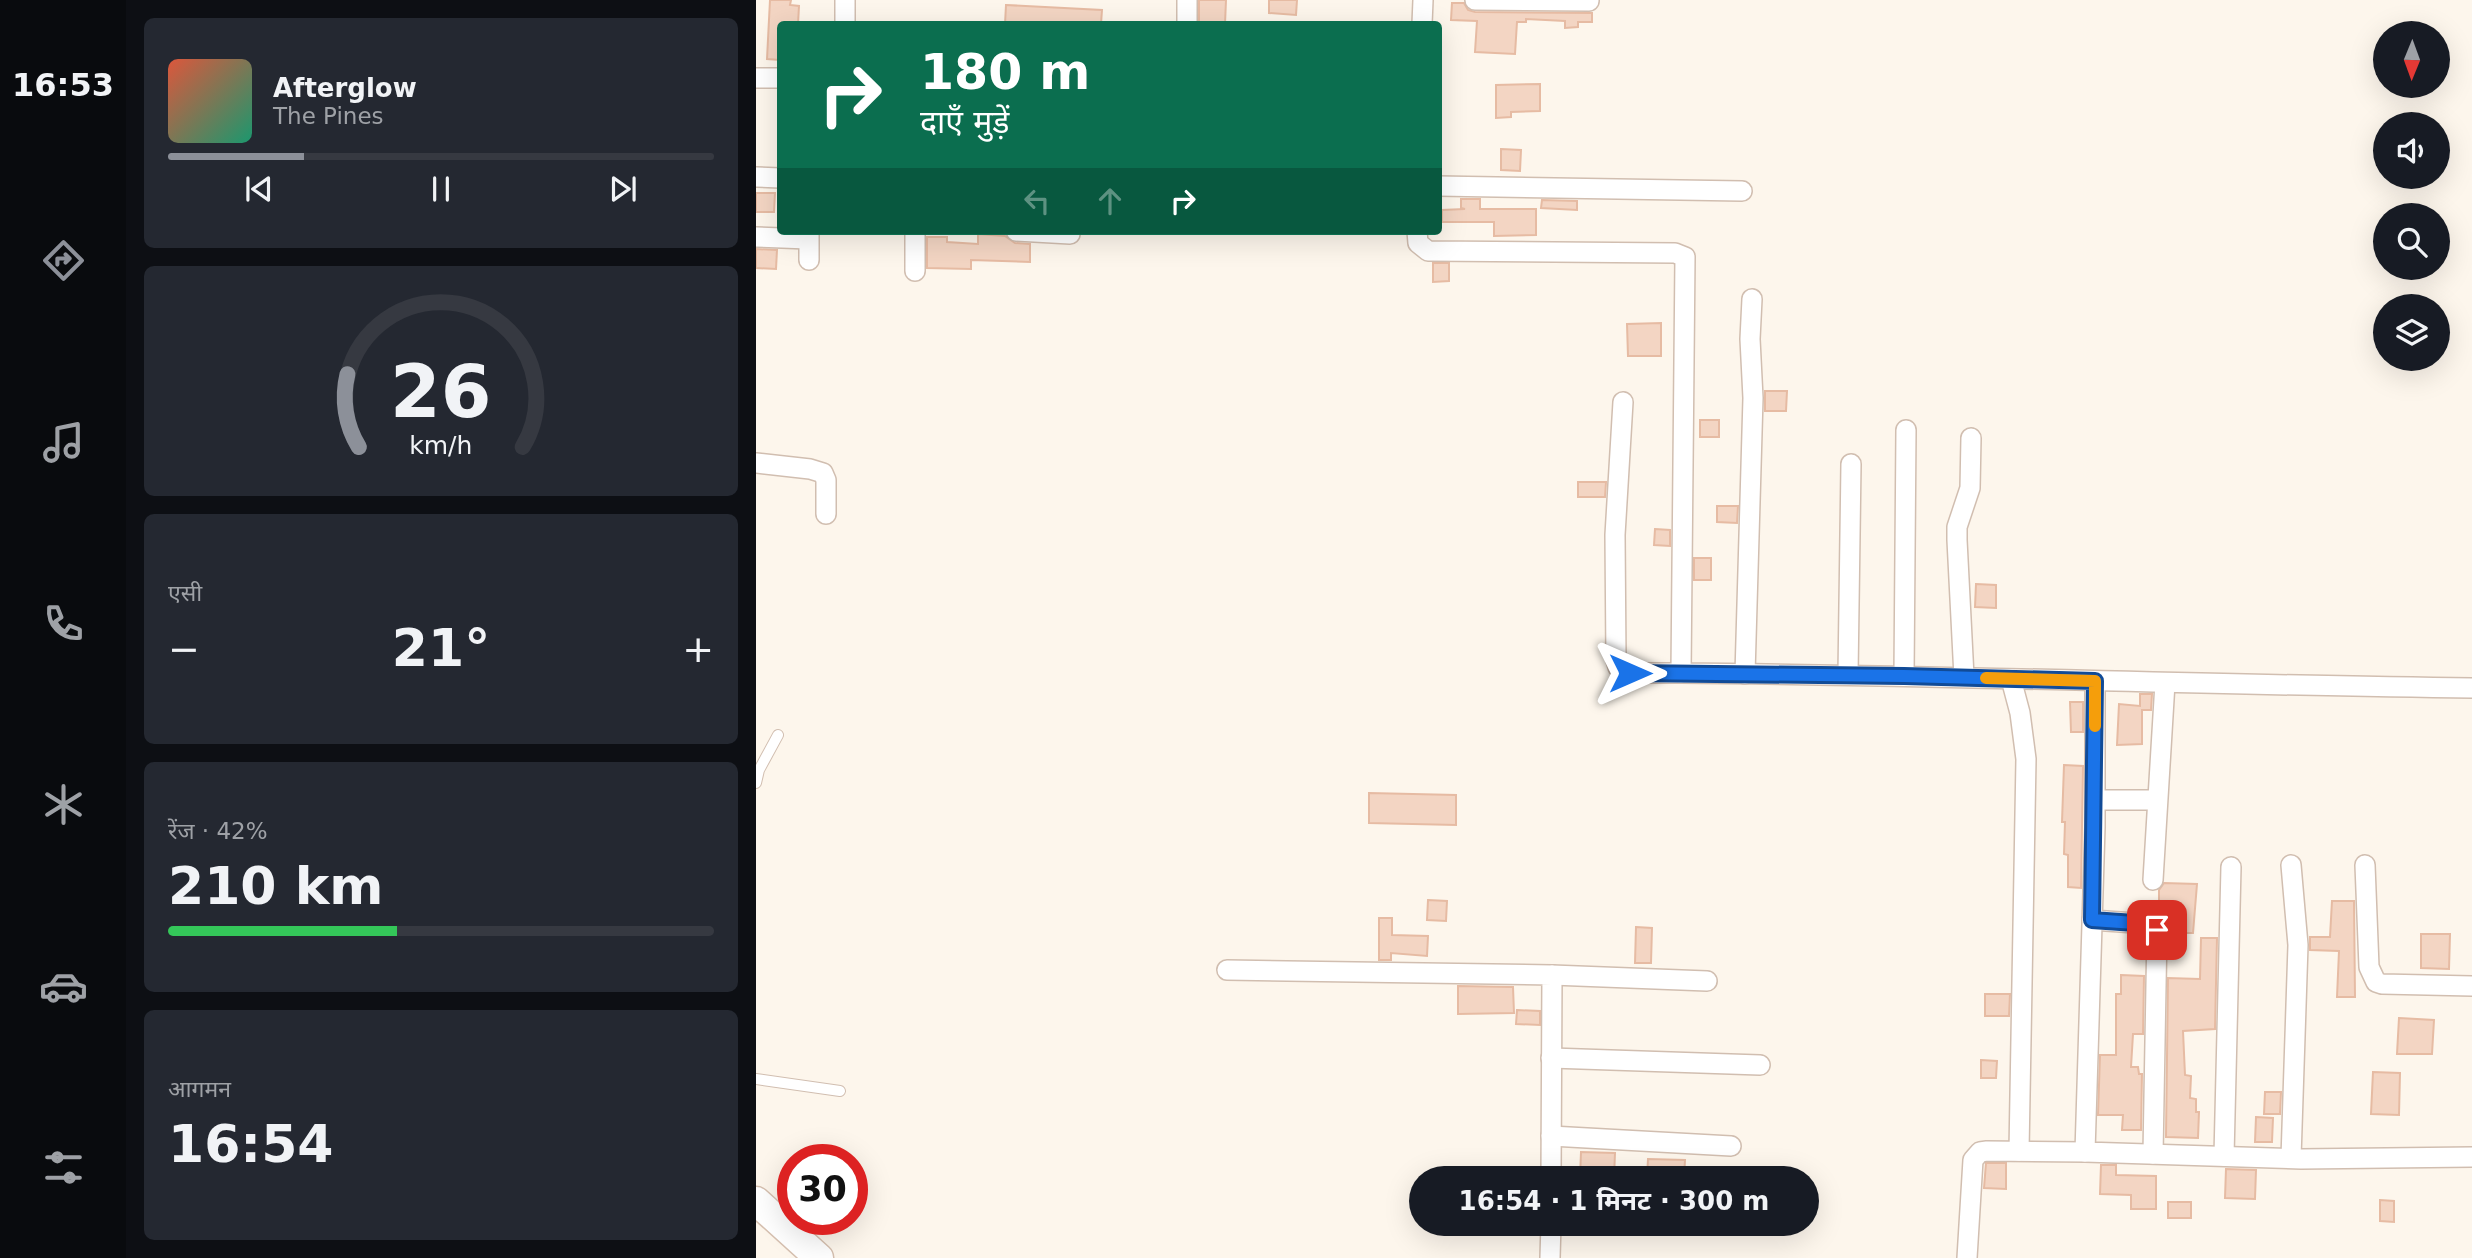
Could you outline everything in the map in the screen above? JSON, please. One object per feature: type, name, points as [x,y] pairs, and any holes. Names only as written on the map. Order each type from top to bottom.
[{"type":"main road","points":[[756,1200],[819,1258]]},
{"type":"street","points":[[845,0],[845,21]]},
{"type":"street","points":[[1187,0],[1187,21]]},
{"type":"street","points":[[1422,21],[1423,0]]},
{"type":"street","points":[[1475,0],[1589,1]]},
{"type":"street","points":[[756,78],[777,78]]},
{"type":"street","points":[[756,177],[777,178]]},
{"type":"street","points":[[1442,186],[1742,191]]},
{"type":"street","points":[[756,237],[808,235],[809,260]]},
{"type":"street","points":[[915,235],[915,271]]},
{"type":"street","points":[[1417,235],[1418,243],[1428,251],[1675,253],[1685,257],[1681,673]]},
{"type":"street","points":[[1745,674],[1753,398],[1750,339],[1752,299]]},
{"type":"street","points":[[1623,402],[1615,536],[1616,660],[1618,667],[1630,673],[2472,688]]},
{"type":"street","points":[[1904,676],[1906,430]]},
{"type":"street","points":[[1964,677],[1957,540],[1960,517],[1970,488],[1971,438]]},
{"type":"street","points":[[756,463],[823,473],[826,480],[826,514]]},
{"type":"street","points":[[1848,675],[1851,464]]},
{"type":"street","points":[[2011,679],[2020,713],[2026,759],[2019,1151]]},
{"type":"street","points":[[2085,1152],[2095,800],[2095,681]]},
{"type":"street","points":[[2153,880],[2165,683]]},
{"type":"street","points":[[2095,800],[2156,800]]},
{"type":"street","points":[[2291,865],[2298,945],[2291,1158]]},
{"type":"street","points":[[2365,865],[2369,967],[2376,982],[2472,986]]},
{"type":"street","points":[[2224,1156],[2231,867]]},
{"type":"street","points":[[2092,920],[2149,924],[2157,930],[2153,1154]]},
{"type":"street","points":[[1227,970],[1552,975],[1707,981]]},
{"type":"street","points":[[1551,1166],[1552,975]]},
{"type":"street","points":[[1551,1058],[1760,1065]]},
{"type":"street","points":[[1551,1136],[1731,1146]]},
{"type":"street","points":[[1967,1258],[1973,1160],[1980,1152],[2291,1158],[2472,1157]]},
{"type":"street","points":[[1550,1258],[1551,1236]]},
{"type":"lane","points":[[756,783],[778,735]]},
{"type":"lane","points":[[756,1079],[840,1091]]},
{"type":"building","points":[[770,0],[791,0],[790,5],[799,6],[798,21],[777,21],[777,60],[767,59]]},
{"type":"building","points":[[1199,0],[1226,0],[1225,21],[1199,21]]},
{"type":"building","points":[[1269,0],[1297,0],[1296,15],[1269,13]]},
{"type":"building","points":[[1452,3],[1464,3],[1468,10],[1475,12],[1592,13],[1592,22],[1578,22],[1578,27],[1565,28],[1565,21],[1526,19],[1526,22],[1517,22],[1515,54],[1475,52],[1477,21],[1451,20]]},
{"type":"building","points":[[1006,5],[1102,10],[1101,21],[1005,21]]},
{"type":"building","points":[[1540,84],[1540,111],[1511,112],[1511,117],[1496,118],[1496,85]]},
{"type":"building","points":[[1501,149],[1521,150],[1520,171],[1501,170]]},
{"type":"building","points":[[756,193],[775,193],[774,212],[756,212]]},
{"type":"building","points":[[1461,199],[1480,199],[1480,209],[1536,209],[1536,235],[1494,236],[1494,222],[1442,222],[1442,210],[1465,209],[1461,208]]},
{"type":"building","points":[[1542,200],[1577,201],[1577,210],[1541,208]]},
{"type":"building","points":[[978,235],[992,235],[1005,236],[1015,243],[1030,244],[1030,262],[971,260],[971,269],[927,268],[927,237],[947,237],[947,242],[978,244]]},
{"type":"building","points":[[756,249],[777,250],[776,269],[756,268]]},
{"type":"building","points":[[1433,263],[1449,263],[1449,281],[1433,282]]},
{"type":"building","points":[[1661,323],[1661,356],[1628,356],[1627,324]]},
{"type":"building","points":[[1765,391],[1787,391],[1786,411],[1765,411]]},
{"type":"building","points":[[1700,420],[1719,420],[1719,437],[1700,437]]},
{"type":"building","points":[[1578,482],[1606,482],[1605,497],[1578,497]]},
{"type":"building","points":[[1717,506],[1738,506],[1737,523],[1717,522]]},
{"type":"building","points":[[1655,529],[1670,530],[1670,546],[1654,545]]},
{"type":"building","points":[[1694,558],[1711,558],[1711,580],[1694,580]]},
{"type":"building","points":[[1976,584],[1996,585],[1996,608],[1975,607]]},
{"type":"building","points":[[2140,694],[2152,694],[2151,710],[2142,710],[2142,744],[2117,745],[2119,704],[2140,706]]},
{"type":"building","points":[[2070,702],[2083,702],[2083,732],[2071,732]]},
{"type":"building","points":[[2064,765],[2083,766],[2081,888],[2068,887],[2068,855],[2064,854],[2065,822],[2062,822]]},
{"type":"building","points":[[1369,793],[1456,795],[1456,825],[1369,823]]},
{"type":"building","points":[[2164,883],[2197,884],[2193,933],[2179,933],[2179,910],[2159,910],[2159,890]]},
{"type":"building","points":[[1428,900],[1447,901],[1446,921],[1427,920]]},
{"type":"building","points":[[2332,901],[2354,901],[2355,997],[2337,997],[2339,951],[2310,950],[2310,937],[2330,937]]},
{"type":"building","points":[[1379,918],[1392,918],[1392,935],[1428,936],[1427,956],[1391,953],[1391,960],[1379,960]]},
{"type":"building","points":[[1636,927],[1652,928],[1651,963],[1635,963]]},
{"type":"building","points":[[2421,934],[2450,934],[2449,969],[2421,968]]},
{"type":"building","points":[[2201,938],[2217,938],[2215,1029],[2183,1031],[2185,1075],[2191,1076],[2190,1098],[2196,1099],[2196,1112],[2199,1112],[2198,1138],[2166,1137],[2168,978],[2200,979]]},
{"type":"building","points":[[2121,975],[2144,976],[2143,1034],[2133,1034],[2131,1067],[2138,1067],[2139,1074],[2142,1074],[2141,1130],[2122,1130],[2123,1115],[2098,1115],[2100,1055],[2116,1055],[2116,994],[2121,994]]},
{"type":"building","points":[[1458,986],[1513,987],[1514,1013],[1458,1014]]},
{"type":"building","points":[[1985,994],[2010,994],[2009,1016],[1985,1016]]},
{"type":"building","points":[[1517,1010],[1540,1011],[1540,1025],[1516,1024]]},
{"type":"building","points":[[2399,1018],[2434,1020],[2432,1054],[2397,1054]]},
{"type":"building","points":[[1981,1060],[1997,1061],[1996,1078],[1981,1078]]},
{"type":"building","points":[[2373,1072],[2400,1073],[2399,1115],[2371,1114]]},
{"type":"building","points":[[2265,1092],[2281,1092],[2280,1114],[2264,1114]]},
{"type":"building","points":[[2256,1117],[2273,1118],[2272,1142],[2255,1142]]},
{"type":"building","points":[[1581,1152],[1615,1153],[1614,1166],[1580,1166]]},
{"type":"building","points":[[1648,1159],[1685,1160],[1685,1166],[1648,1166]]},
{"type":"building","points":[[1986,1163],[2006,1163],[2006,1189],[1984,1188]]},
{"type":"building","points":[[2101,1165],[2116,1165],[2116,1175],[2156,1176],[2156,1209],[2131,1209],[2131,1195],[2100,1194]]},
{"type":"building","points":[[2226,1169],[2256,1170],[2255,1199],[2225,1198]]},
{"type":"building","points":[[2380,1200],[2394,1201],[2394,1222],[2380,1221]]},
{"type":"building","points":[[2168,1202],[2191,1202],[2191,1218],[2168,1218]]},
{"type":"slow traffic","points":[[1986,678],[2095,681],[2095,726]]},
{"type":"route","points":[[1630,673],[2095,681],[2092,920],[2149,924],[2157,930]]}]
